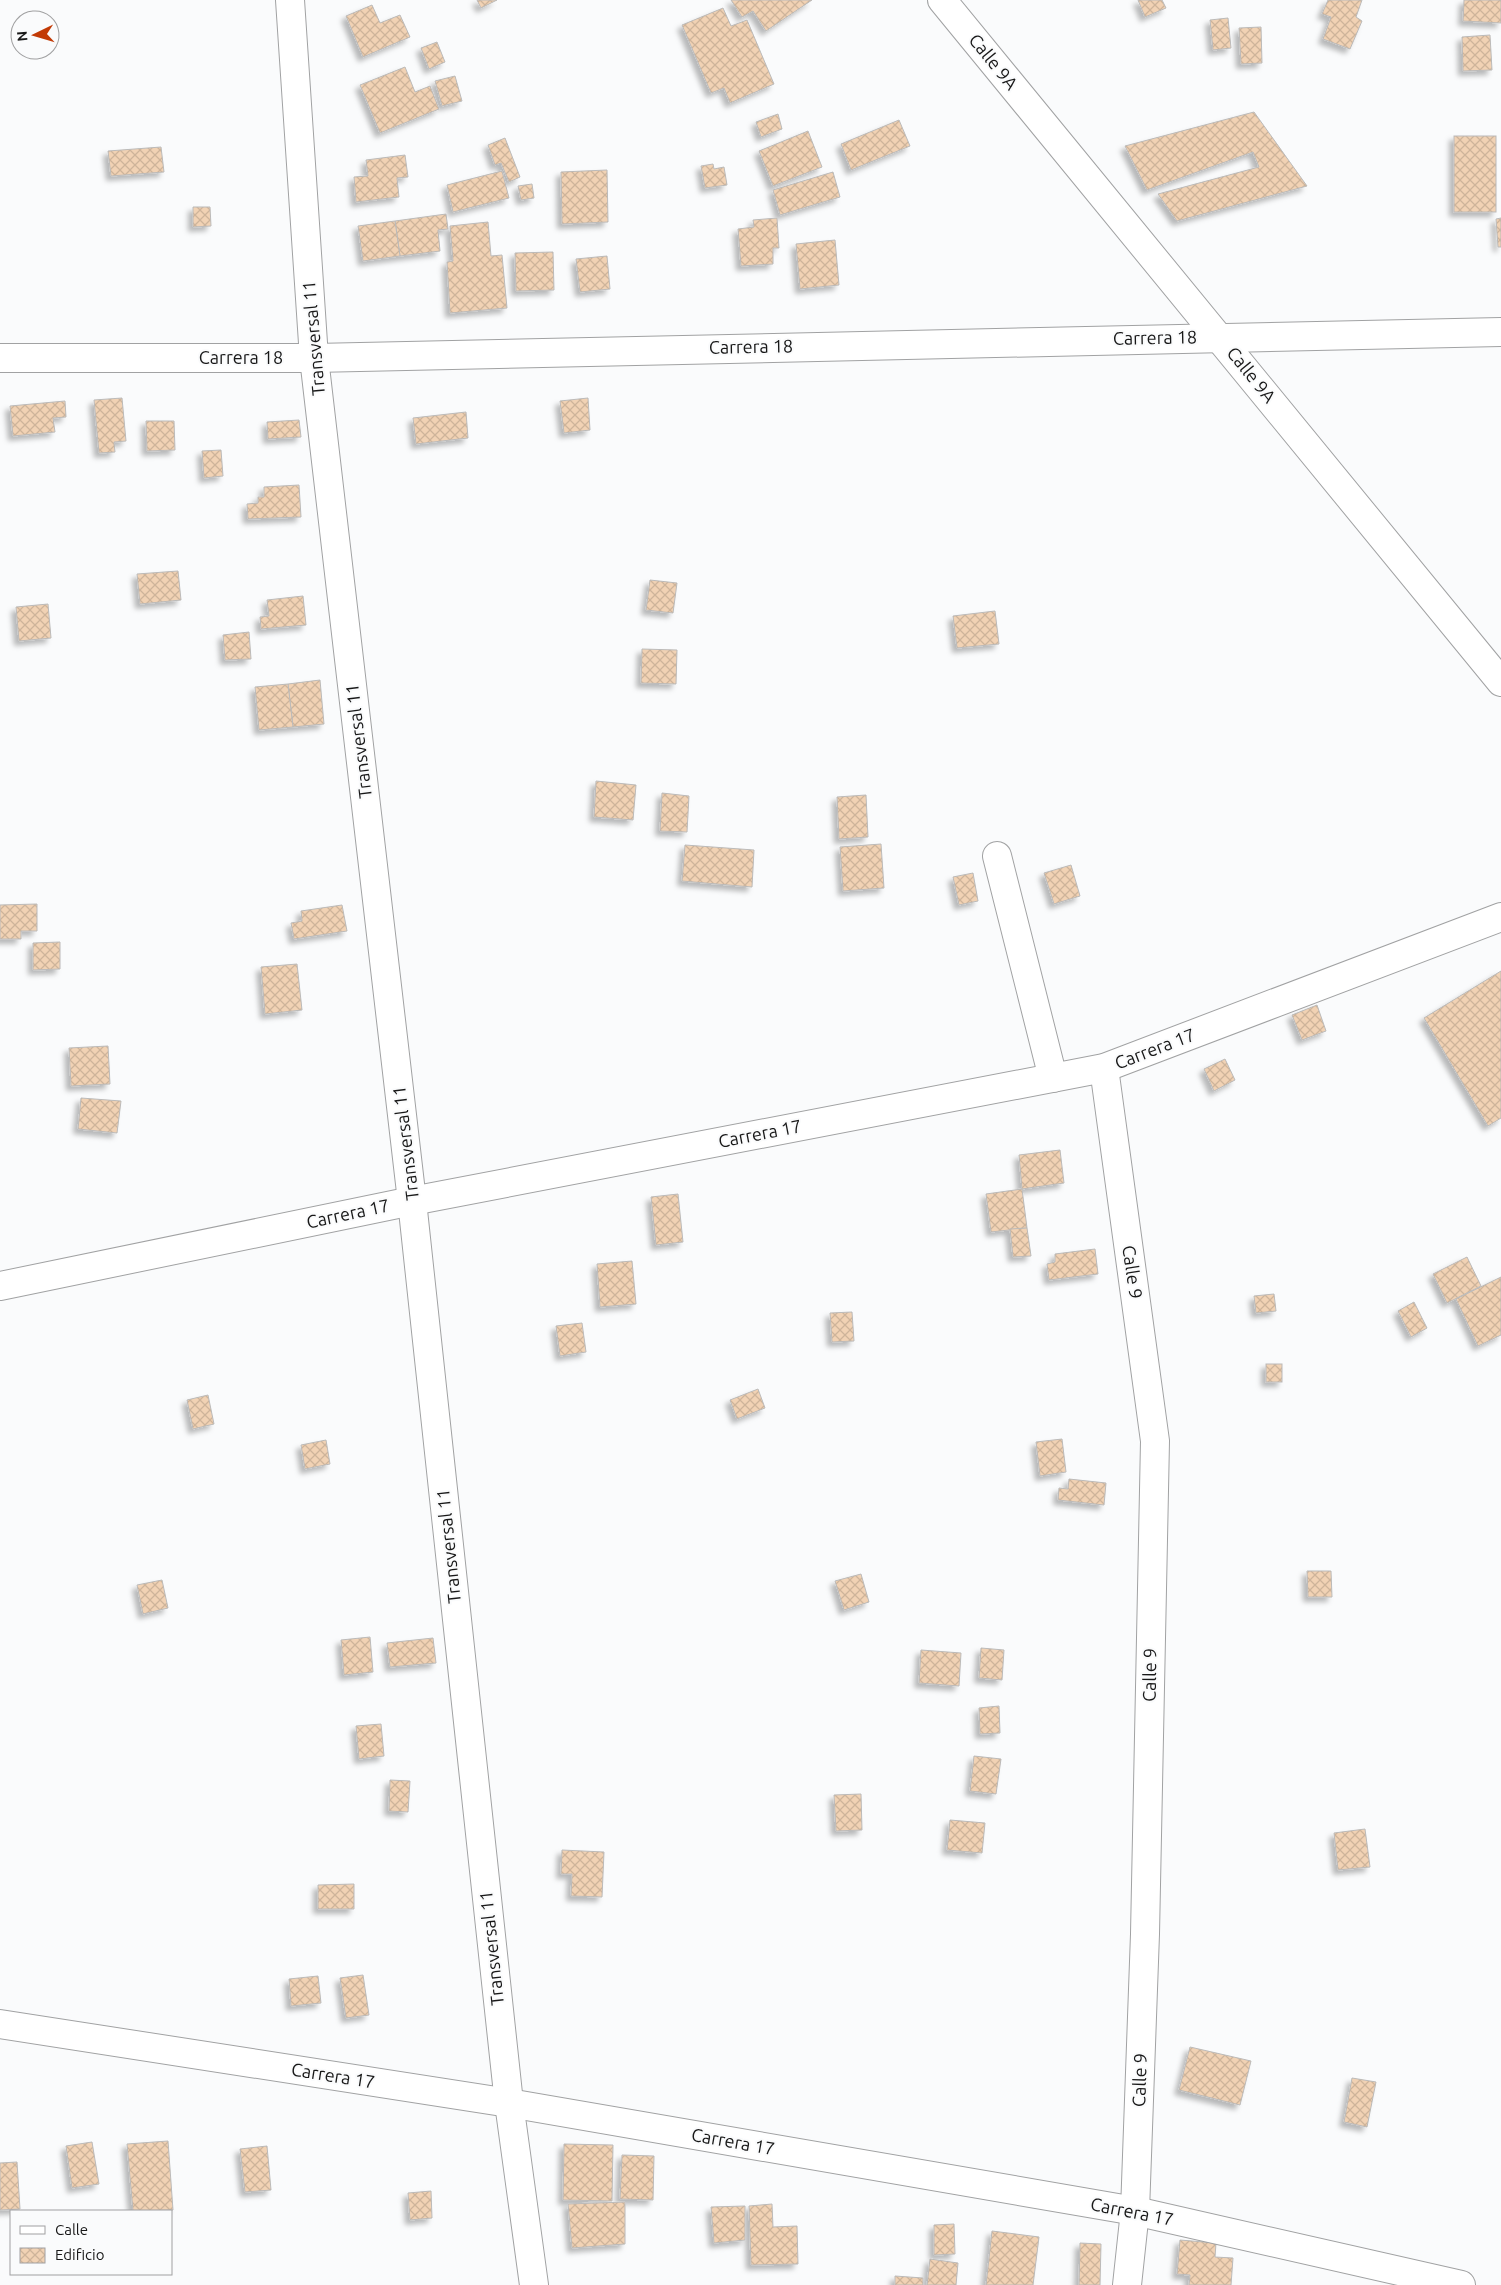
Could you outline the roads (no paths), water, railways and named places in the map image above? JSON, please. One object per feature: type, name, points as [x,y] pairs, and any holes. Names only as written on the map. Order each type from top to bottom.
[{"type":"street","name":"Transversal 11","points":[[290,0],[314,358],[412,1200],[509,2103],[534,2285]]},
{"type":"street","name":"Calle 9A","points":[[942,0],[1501,682]]},
{"type":"street","name":"Carrera 18","points":[[0,358],[314,358],[1219,336],[1501,332]]},
{"type":"street","points":[[997,856],[1053,1078]]},
{"type":"street","name":"Carrera 17","points":[[0,1286],[412,1200],[1104,1068],[1501,917]]},
{"type":"street","name":"Calle 9","points":[[1104,1068],[1155,1441],[1145,1934],[1135,2211],[1127,2285]]},
{"type":"street","name":"Carrera 17","points":[[0,2024],[509,2103],[1135,2211],[1461,2285]]}]
